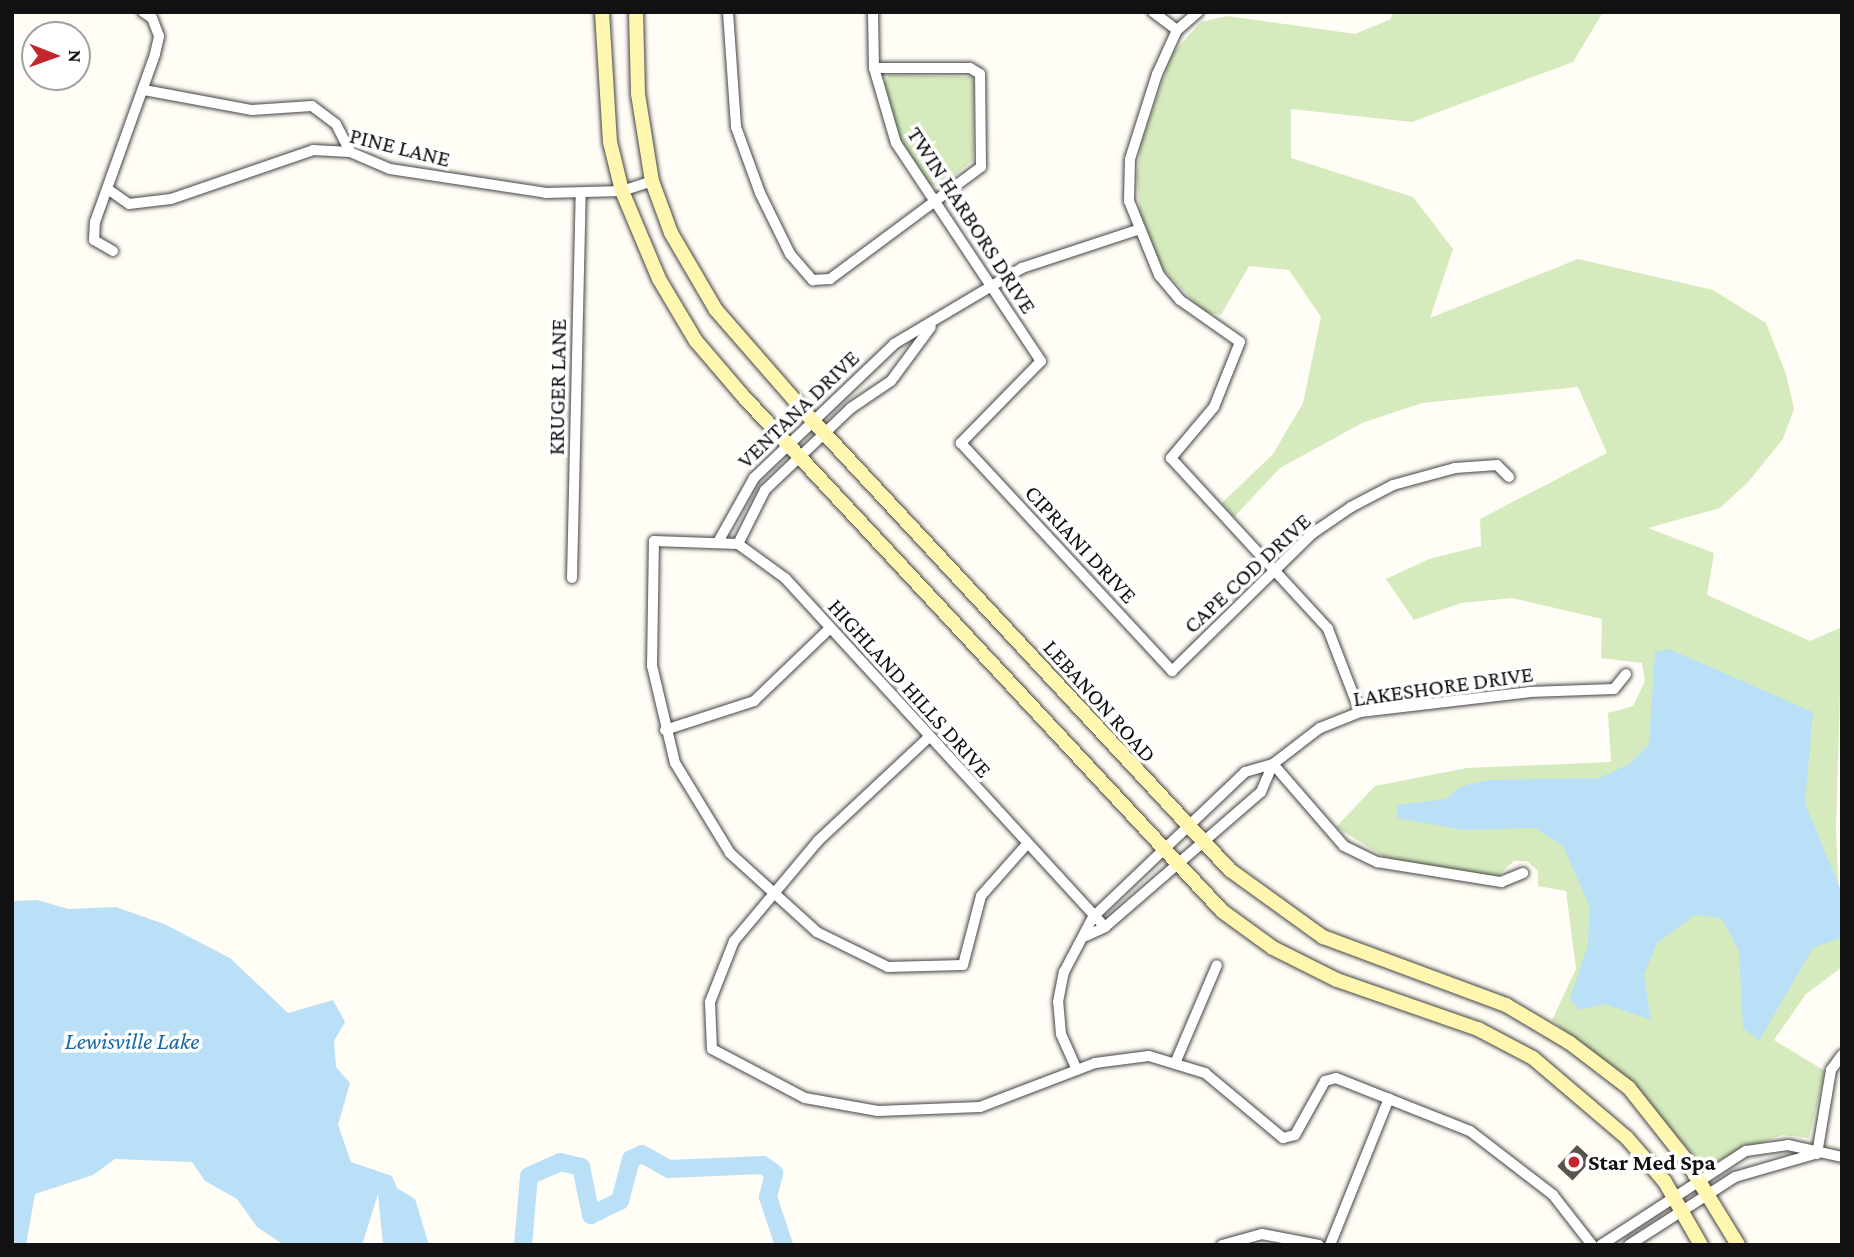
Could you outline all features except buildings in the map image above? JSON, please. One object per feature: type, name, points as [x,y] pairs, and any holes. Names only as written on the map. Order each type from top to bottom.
[{"type":"main road","points":[[602,12],[610,142],[622,191],[659,279],[696,341],[1175,865],[1273,948],[1337,979],[1478,1029],[1533,1058],[1628,1138],[1672,1195],[1701,1245]]},
{"type":"main road","name":"LEBANON ROAD","points":[[636,12],[638,94],[652,181],[671,233],[716,310],[812,420],[1188,829],[1261,896],[1322,937],[1506,1005],[1570,1042],[1629,1088],[1698,1178],[1738,1245]]},
{"type":"street","points":[[113,251],[93,236],[144,90],[159,36],[152,18],[143,12]]},
{"type":"street","points":[[728,12],[736,127],[790,254],[820,282],[981,167],[980,74],[970,68],[874,68]]},
{"type":"street","name":"TWIN HARBORS DRIVE","points":[[873,12],[874,68],[896,143],[931,201],[1041,362],[961,443]]},
{"type":"street","points":[[1153,12],[1177,30]]},
{"type":"street","points":[[1198,12],[1177,30],[1130,159],[1137,230],[1180,300],[1240,342],[1214,407],[1171,458],[1328,629],[1360,712]]},
{"type":"street","points":[[144,90],[252,110],[312,106],[335,124],[350,152]]},
{"type":"street","name":"PINE LANE","points":[[109,190],[121,203],[143,204],[297,153],[350,152],[390,169],[452,181],[581,195],[622,191],[652,181]]},
{"type":"street","name":"KRUGER LANE","points":[[572,579],[581,195]]},
{"type":"street","name":"VENTANA DRIVE","points":[[718,542],[735,502],[812,420],[894,344],[931,327],[990,284],[1137,230]]},
{"type":"street","name":"VENTANA DRIVE","points":[[738,544],[765,490],[825,434],[891,381],[931,327]]},
{"type":"street","name":"CIPRIANI DRIVE","points":[[961,443],[1172,671]]},
{"type":"street","name":"CAPE COD DRIVE","points":[[1172,671],[1313,533],[1393,485],[1483,466],[1497,466],[1508,477]]},
{"type":"street","points":[[738,544],[654,541],[652,666],[664,730],[701,812],[730,853],[817,932],[876,963],[934,970],[963,965],[982,896],[1027,844]]},
{"type":"street","name":"HIGHLAND HILLS DRIVE","points":[[738,544],[785,578],[1105,927]]},
{"type":"street","points":[[664,730],[754,701],[830,628]]},
{"type":"street","name":"LAKESHORE DRIVE","points":[[1077,1070],[1061,1034],[1058,1002],[1064,972],[1086,936],[1093,917],[1245,772],[1273,764],[1320,728],[1360,712],[1529,692],[1614,689],[1626,674]]},
{"type":"street","points":[[929,737],[818,841],[734,940],[718,974],[708,1044],[762,1080],[805,1098],[878,1111],[981,1107],[1116,1058],[1176,1061],[1223,1086],[1279,1137],[1289,1138],[1331,1078],[1389,1098],[1469,1131],[1509,1156],[1553,1195],[1592,1245]]},
{"type":"street","points":[[1273,764],[1344,846],[1377,862],[1501,882],[1523,873]]},
{"type":"street","name":"LAKESHORE DRIVE","points":[[1086,936],[1105,927],[1261,792],[1273,764]]},
{"type":"street","points":[[1176,1061],[1217,965]]},
{"type":"street","points":[[1817,1154],[1829,1078],[1842,1055]]},
{"type":"street","points":[[1330,1245],[1389,1098]]},
{"type":"street","points":[[1601,1245],[1698,1178],[1770,1145],[1842,1157]]},
{"type":"street","points":[[1629,1245],[1760,1165],[1817,1154]]},
{"type":"street","points":[[1222,1245],[1262,1234],[1319,1245]]},
{"type":"green space","points":[[1392,12],[1603,12],[1573,62],[1412,122],[1291,109],[1291,158],[1413,197],[1453,249],[1430,318],[1578,259],[1713,290],[1766,323],[1786,374],[1794,409],[1783,439],[1748,482],[1720,508],[1648,528],[1714,553],[1707,595],[1810,641],[1842,627],[1836,828],[1842,967],[1806,994],[1774,1040],[1825,1071],[1809,1138],[1782,1135],[1707,1165],[1699,1161],[1629,1083],[1552,1020],[1576,969],[1566,891],[1538,886],[1538,871],[1527,861],[1514,861],[1496,877],[1454,871],[1384,857],[1336,827],[1375,786],[1467,768],[1611,762],[1608,713],[1633,706],[1645,681],[1642,663],[1601,658],[1602,619],[1512,598],[1461,603],[1414,620],[1386,579],[1429,559],[1481,546],[1480,519],[1607,453],[1578,387],[1422,403],[1362,423],[1280,468],[1234,517],[1222,503],[1273,454],[1303,403],[1321,317],[1289,270],[1249,266],[1221,315],[1204,312],[1162,268],[1140,213],[1137,176],[1141,144],[1172,54],[1201,22],[1227,16],[1355,34],[1391,19]]},
{"type":"green space","points":[[889,75],[971,77],[974,82],[973,160],[941,187],[929,185],[899,138],[884,84]]},
{"type":"water","points":[[1669,649],[1813,712],[1805,803],[1842,893],[1842,937],[1813,948],[1759,1041],[1743,1028],[1739,951],[1721,918],[1695,915],[1657,943],[1644,975],[1651,1020],[1605,1004],[1579,1010],[1570,999],[1588,945],[1589,905],[1563,846],[1535,828],[1463,830],[1397,818],[1397,805],[1446,799],[1459,787],[1488,780],[1599,778],[1629,764],[1649,744],[1655,652]]},
{"type":"water","name":"Lewisville Lake","points":[[37,900],[69,909],[116,907],[164,924],[230,958],[288,1013],[333,1000],[345,1022],[334,1041],[336,1067],[350,1083],[338,1125],[351,1162],[392,1176],[397,1188],[415,1199],[429,1245],[383,1245],[378,1194],[362,1245],[284,1245],[257,1227],[237,1199],[205,1181],[192,1162],[115,1159],[93,1175],[35,1194],[26,1245],[12,1245],[12,901]]},
{"type":"waterway","points":[[523,1245],[529,1176],[560,1162],[581,1167],[591,1215],[620,1201],[631,1159],[642,1154],[669,1169],[763,1165],[774,1173],[768,1197],[784,1245]]},
{"type":"place","name":"Star Med Spa","points":[[1574,1162]]}]
